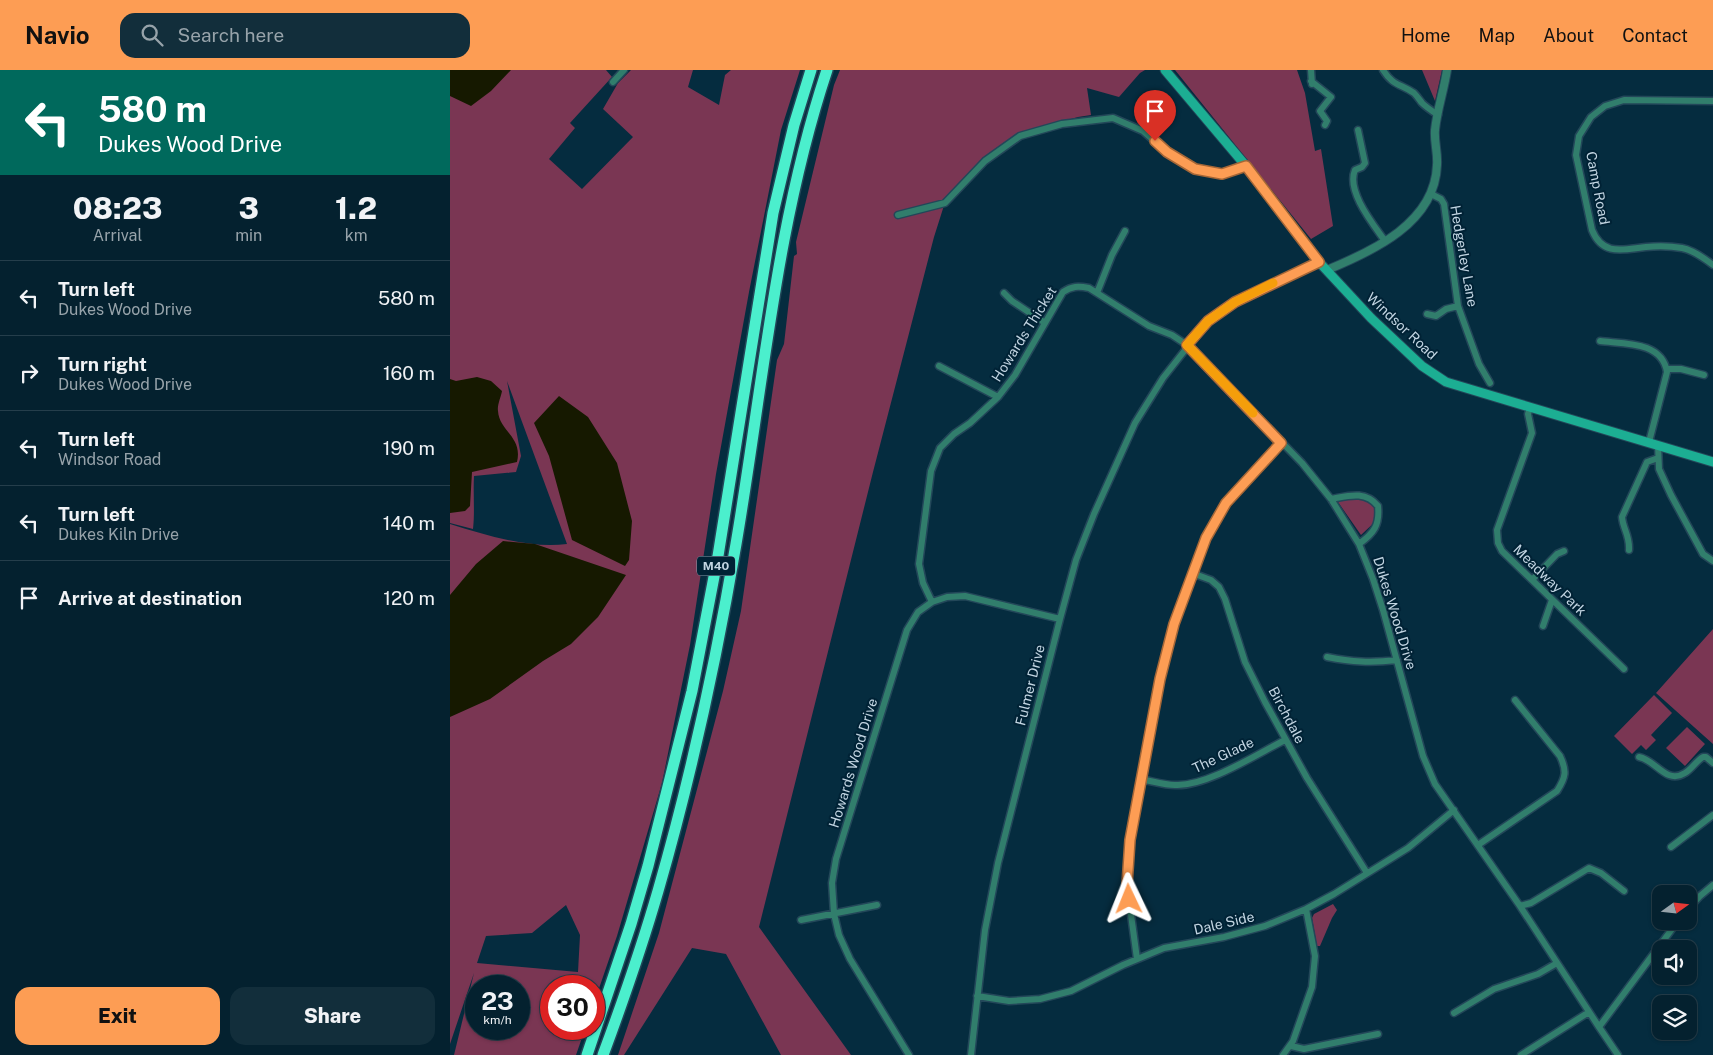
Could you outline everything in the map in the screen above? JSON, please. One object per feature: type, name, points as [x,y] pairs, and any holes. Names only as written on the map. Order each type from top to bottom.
[{"type":"highway","name":"M40","points":[[587,1055],[628,933],[648,866],[692,691],[718,556],[773,213],[794,125],[811,70]]},
{"type":"highway","name":"M40","points":[[603,1055],[658,893],[702,719],[736,544],[777,285],[794,192],[827,70]]},
{"type":"main road","name":"Windsor Road","points":[[1165,70],[1246,166],[1319,262],[1371,318],[1422,366],[1446,382],[1713,462]]},
{"type":"street","points":[[613,82],[624,70]]},
{"type":"street","points":[[1311,70],[1311,82],[1331,97],[1320,111],[1327,122],[1325,125]]},
{"type":"street","points":[[1383,70],[1387,77],[1397,86],[1408,89],[1438,115]]},
{"type":"street","name":"Hedgerley Lane","points":[[1327,270],[1358,257],[1404,228],[1416,218],[1431,194],[1438,165],[1435,132],[1448,70]]},
{"type":"street","name":"Camp Road","points":[[1713,101],[1646,99],[1614,102],[1598,111],[1588,121],[1580,136],[1576,151],[1592,230],[1595,237],[1604,246],[1621,250],[1664,246],[1684,248],[1713,265]]},
{"type":"street","points":[[898,215],[945,203],[985,161],[1020,136],[1062,124],[1113,118],[1143,131],[1167,152],[1195,169],[1222,174],[1246,166]]},
{"type":"street","points":[[1358,130],[1365,163],[1362,167],[1355,170],[1353,175],[1358,201],[1385,241]]},
{"type":"street","name":"Hedgerley Lane","points":[[1431,194],[1441,199],[1444,204],[1458,306],[1479,364],[1490,383]]},
{"type":"street","points":[[1097,293],[1112,255],[1125,231]]},
{"type":"street","points":[[1187,345],[1208,321],[1235,302],[1319,262]]},
{"type":"street","name":"Howards Thicket","points":[[932,602],[923,583],[919,564],[931,472],[940,448],[998,397],[1015,375],[1063,292],[1078,286],[1088,288],[1149,326],[1172,335],[1187,345]]},
{"type":"street","points":[[1004,293],[1012,301],[1045,323]]},
{"type":"street","points":[[1427,314],[1436,316],[1446,309],[1458,306]]},
{"type":"street","points":[[1600,341],[1630,344],[1650,349],[1660,356],[1666,365],[1654,444],[1659,469],[1693,537],[1703,554],[1713,561]]},
{"type":"street","name":"Dukes Wood Drive","points":[[1187,345],[1302,463],[1330,499],[1359,544],[1373,579],[1422,756],[1435,784],[1520,906],[1618,1055]]},
{"type":"street","name":"Fulmer Drive","points":[[970,1055],[986,930],[998,863],[1076,560],[1094,514],[1135,423],[1163,378],[1187,345]]},
{"type":"street","points":[[939,366],[998,397]]},
{"type":"street","points":[[1666,369],[1704,375]]},
{"type":"street","name":"Meadway Park","points":[[1530,407],[1528,414],[1532,433],[1497,530],[1498,543],[1502,551],[1624,669]]},
{"type":"street","points":[[1137,959],[1127,885],[1130,840],[1160,679],[1174,624],[1206,538],[1226,503],[1281,443]]},
{"type":"street","points":[[1629,550],[1630,541],[1622,523],[1622,517],[1647,462],[1658,458]]},
{"type":"street","points":[[1330,499],[1359,495],[1368,497],[1378,506],[1378,524],[1368,538],[1359,544]]},
{"type":"street","points":[[1532,580],[1557,554],[1564,551]]},
{"type":"street","name":"Birchdale","points":[[1192,573],[1211,580],[1219,587],[1225,599],[1245,662],[1285,740],[1367,873]]},
{"type":"street","name":"Howards Wood Drive","points":[[909,1055],[850,960],[838,936],[832,883],[836,859],[907,630],[918,612],[932,602],[947,597],[964,596],[1060,619]]},
{"type":"street","points":[[1543,626],[1552,600]]},
{"type":"street","points":[[1327,657],[1352,662],[1374,663],[1396,660]]},
{"type":"street","points":[[1478,845],[1557,791],[1564,780],[1565,767],[1560,756],[1515,700]]},
{"type":"street","name":"The Glade","points":[[1140,779],[1175,785],[1193,784],[1208,779],[1285,740]]},
{"type":"street","points":[[1639,757],[1667,776],[1677,776],[1685,773],[1703,757],[1706,757],[1713,764]]},
{"type":"street","name":"Dale Side","points":[[978,996],[1009,1001],[1040,999],[1071,991],[1164,948],[1224,937],[1265,926],[1306,909],[1334,894],[1408,848],[1454,810]]},
{"type":"street","points":[[1671,847],[1713,815]]},
{"type":"street","points":[[1520,906],[1531,903],[1589,868],[1601,873],[1624,891]]},
{"type":"street","points":[[1698,898],[1713,885]]},
{"type":"street","points":[[801,920],[877,905]]},
{"type":"street","points":[[1283,1055],[1291,1046],[1312,987],[1315,956],[1306,909]]},
{"type":"street","points":[[1599,1027],[1671,930]]},
{"type":"street","points":[[1454,1013],[1494,989],[1538,974],[1557,963]]},
{"type":"street","points":[[1521,1055],[1589,1012]]},
{"type":"street","points":[[1291,1046],[1304,1049],[1378,1034]]},
{"type":"shaded area","points":[[450,70],[606,70],[612,77],[570,123],[575,128],[549,159],[582,189],[633,137],[603,109],[618,83],[631,70],[693,70],[688,87],[719,105],[725,75],[731,70],[800,70],[781,130],[749,292],[716,474],[690,645],[662,783],[604,975],[540,975],[540,1040],[581,1040],[576,1055],[454,1055],[465,1010],[465,1040],[530,1040],[530,975],[474,975],[474,973],[473,975],[465,975],[465,1000],[450,1044],[450,524],[523,543],[538,545],[567,544],[507,381],[521,456],[516,472],[474,476],[473,529],[450,523]],"holes":[[[566,905],[580,935],[578,972],[477,963],[486,936],[532,933]]]},
{"type":"shaded area","points":[[450,70],[511,70],[491,91],[471,106],[450,96]]},
{"type":"shaded area","points":[[840,70],[1145,70],[1140,73],[1119,97],[1087,88],[1091,115],[1026,132],[947,196],[934,237],[759,927],[851,1055],[781,1055],[726,954],[692,948],[624,1055],[618,1055],[659,933],[723,691],[741,611],[777,360],[784,344],[794,256],[797,254],[796,242],[834,85]]},
{"type":"shaded area","points":[[1175,70],[1297,70],[1305,93],[1315,151],[1321,149],[1333,226],[1311,239]]},
{"type":"shaded area","points":[[1422,70],[1442,70],[1435,101]]},
{"type":"shaded area","points":[[477,377],[491,381],[502,391],[498,406],[499,418],[517,446],[517,462],[472,472],[470,506],[465,511],[450,513],[450,379],[456,381]]},
{"type":"shaded area","points":[[559,396],[588,417],[617,463],[632,521],[629,560],[625,566],[572,540],[549,456],[534,423]]},
{"type":"shaded area","points":[[1342,497],[1366,499],[1374,505],[1378,519],[1361,535],[1338,502]]},
{"type":"shaded area","points":[[503,541],[535,544],[626,575],[598,617],[571,644],[543,661],[490,699],[450,717],[450,595],[476,564]]},
{"type":"shaded area","points":[[1713,629],[1713,744],[1656,693]]},
{"type":"shaded area","points":[[1654,695],[1672,713],[1651,735],[1656,740],[1646,750],[1641,745],[1632,754],[1614,736]]},
{"type":"shaded area","points":[[1687,727],[1705,744],[1685,766],[1666,748]]},
{"type":"shaded area","points":[[1333,904],[1337,910],[1320,946],[1317,946],[1312,918],[1314,914]]},
{"type":"slow traffic","points":[[1253,413],[1187,345],[1208,321],[1235,302],[1273,283]]},
{"type":"route","points":[[1129,899],[1127,885],[1130,840],[1160,679],[1174,624],[1206,538],[1226,503],[1281,443],[1187,345],[1208,321],[1235,302],[1319,262],[1246,166],[1222,174],[1195,169],[1167,152],[1155,141]]}]
